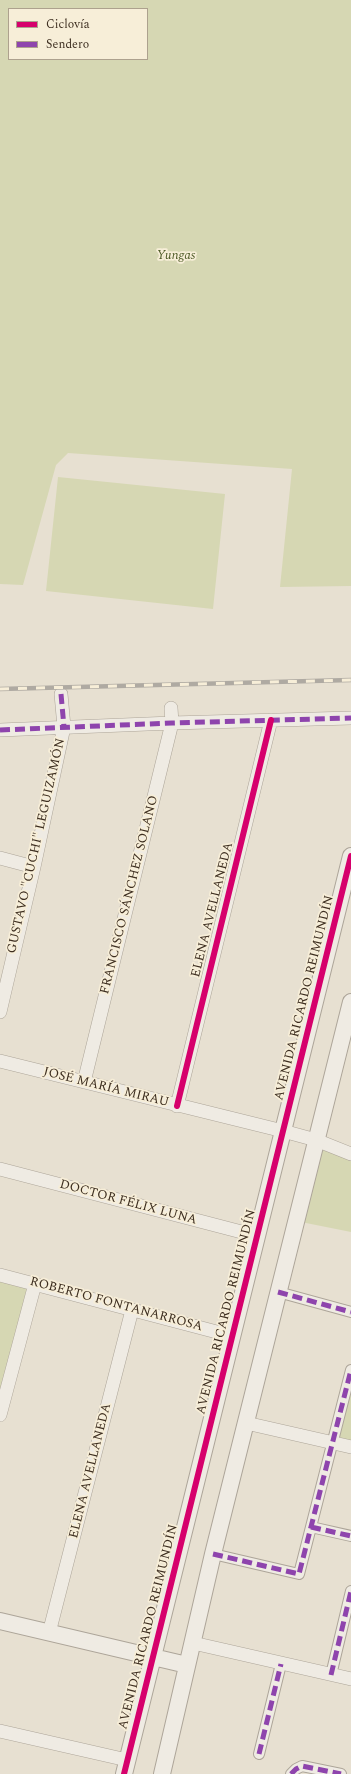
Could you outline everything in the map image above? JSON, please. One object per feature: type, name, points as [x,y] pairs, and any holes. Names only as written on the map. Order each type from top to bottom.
[{"type":"street","name":"GUSTAVO \"CUCHI\" LEGUIZAMÓN","points":[[0,1012],[6,956],[34,867],[64,727],[61,694]]},
{"type":"street","name":"FRANCISCO SÁNCHEZ SOLANO","points":[[84,1082],[172,722],[171,708]]},
{"type":"street","points":[[0,730],[172,722],[351,718]]},
{"type":"street","name":"ELENA AVELLANEDA","points":[[177,1106],[271,720]]},
{"type":"street","name":"AVENIDA RICARDO REIMUNDÍN","points":[[126,1767],[351,856]]},
{"type":"street","points":[[0,858],[34,867]]},
{"type":"street","points":[[162,1774],[213,1554],[351,1002]]},
{"type":"street","name":"JOSÉ MARÍA MIRAU","points":[[0,1061],[177,1106],[284,1131],[316,1140],[351,1154]]},
{"type":"street","name":"DOCTOR FÉLIX LUNA","points":[[0,1169],[257,1236]]},
{"type":"street","name":"ROBERTO FONTANARROSA","points":[[0,1275],[232,1336]]},
{"type":"street","points":[[0,1416],[34,1284]]},
{"type":"street","points":[[278,1292],[351,1312]]},
{"type":"street","name":"ELENA AVELLANEDA","points":[[49,1633],[132,1310]]},
{"type":"street","points":[[213,1554],[298,1574],[351,1370]]},
{"type":"street","points":[[246,1423],[351,1447]]},
{"type":"street","points":[[311,1527],[351,1536]]},
{"type":"street","points":[[331,1675],[351,1591]]},
{"type":"street","points":[[0,1621],[187,1665]]},
{"type":"street","points":[[193,1643],[351,1679]]},
{"type":"street","points":[[259,1754],[281,1664]]},
{"type":"street","points":[[0,1731],[126,1767]]},
{"type":"street","points":[[291,1774],[302,1766],[341,1774]]},
{"type":"green space","name":"Yungas","points":[[0,0],[351,0],[351,586],[280,587],[292,469],[68,453],[56,465],[23,585],[0,584]]},
{"type":"green space","points":[[58,477],[225,494],[213,609],[46,591]]},
{"type":"green space","points":[[316,1140],[351,1155],[351,1232],[296,1221]]},
{"type":"green space","points":[[0,1275],[35,1284],[0,1415]]},
{"type":"green space","points":[[351,1372],[351,1447],[332,1442]]},
{"type":"railway","points":[[0,689],[351,680]]},
{"type":"marked path","points":[[61,694],[64,727]]},
{"type":"marked path","points":[[0,730],[351,718]]},
{"type":"marked path","points":[[278,1292],[351,1312]]},
{"type":"marked path","points":[[213,1554],[299,1574],[351,1370]]},
{"type":"marked path","points":[[311,1527],[351,1536]]},
{"type":"marked path","points":[[331,1675],[351,1591]]},
{"type":"marked path","points":[[259,1754],[281,1664]]},
{"type":"marked path","points":[[291,1774],[302,1766],[341,1774]]},
{"type":"cycle path","points":[[177,1106],[271,720]]},
{"type":"cycle path","points":[[124,1774],[351,856]]}]
